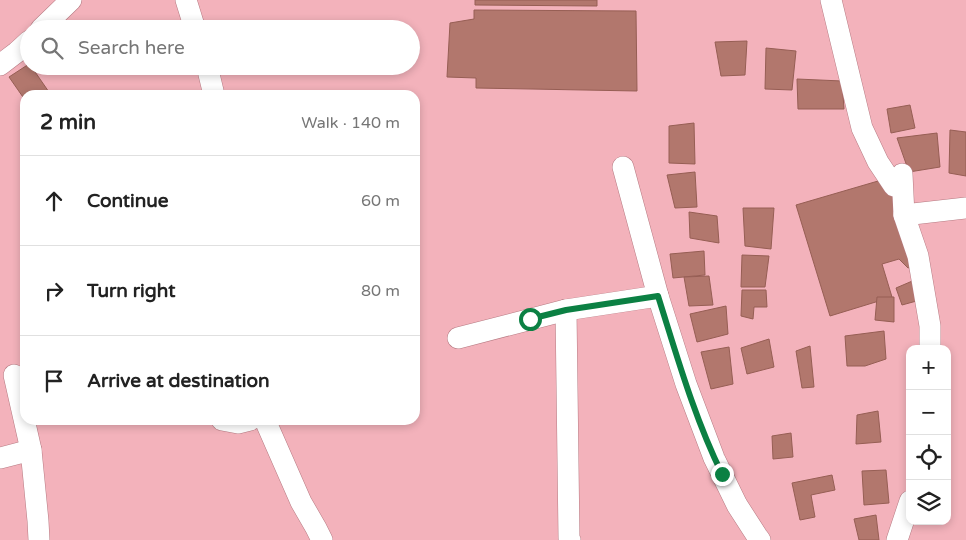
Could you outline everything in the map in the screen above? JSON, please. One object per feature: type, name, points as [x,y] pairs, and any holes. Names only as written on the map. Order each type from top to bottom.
[{"type":"street","points":[[50,20],[71,0]]},
{"type":"street","points":[[186,0],[192,20]]},
{"type":"street","points":[[831,0],[862,128],[878,162],[894,186],[902,174],[904,215],[918,256],[930,326],[930,345]]},
{"type":"street","points":[[0,65],[20,49]]},
{"type":"street","points":[[209,75],[213,90]]},
{"type":"street","points":[[623,167],[658,296],[686,384],[714,458],[737,504],[760,540]]},
{"type":"street","points":[[904,215],[966,208]]},
{"type":"street","points":[[458,338],[566,310],[658,296]]},
{"type":"street","points":[[566,310],[570,540]]},
{"type":"street","points":[[14,375],[20,401]]},
{"type":"street","points":[[25,425],[31,450],[39,540]]},
{"type":"street","points":[[266,425],[301,502],[322,540]]},
{"type":"street","points":[[0,458],[31,450]]},
{"type":"street","points":[[900,539],[906,516]]},
{"type":"building","points":[[475,0],[597,0],[597,6],[475,5]]},
{"type":"building","points":[[474,10],[636,11],[637,91],[476,88],[476,78],[447,77],[450,23],[474,19]]},
{"type":"building","points":[[747,41],[745,75],[721,76],[715,42]]},
{"type":"building","points":[[766,48],[796,51],[792,90],[765,89]]},
{"type":"building","points":[[20,70],[20,75],[37,75],[48,90],[20,90],[20,93],[9,77]]},
{"type":"building","points":[[797,79],[842,81],[844,109],[798,109]]},
{"type":"building","points":[[910,105],[915,128],[891,133],[887,109]]},
{"type":"building","points":[[694,123],[695,164],[669,163],[669,126]]},
{"type":"building","points":[[950,130],[966,132],[966,176],[949,173]]},
{"type":"building","points":[[937,133],[940,167],[909,172],[897,138]]},
{"type":"building","points":[[695,172],[697,207],[675,208],[667,175]]},
{"type":"building","points":[[902,174],[928,261],[908,268],[899,259],[882,264],[892,297],[830,316],[796,205]]},
{"type":"building","points":[[743,208],[774,208],[771,249],[745,246]]},
{"type":"building","points":[[689,212],[717,216],[719,243],[690,238]]},
{"type":"building","points":[[704,251],[705,275],[673,278],[670,254]]},
{"type":"building","points":[[742,255],[769,256],[765,287],[741,287]]},
{"type":"building","points":[[709,276],[713,305],[689,306],[684,277]]},
{"type":"building","points":[[924,276],[931,297],[902,305],[896,288]]},
{"type":"building","points":[[742,290],[766,290],[767,307],[754,307],[753,319],[741,316]]},
{"type":"building","points":[[877,297],[894,297],[894,322],[875,320]]},
{"type":"building","points":[[726,306],[728,334],[697,342],[690,314]]},
{"type":"building","points":[[884,331],[886,359],[865,366],[847,366],[845,336]]},
{"type":"building","points":[[769,339],[774,367],[747,374],[741,348]]},
{"type":"building","points":[[810,346],[814,387],[802,388],[796,351]]},
{"type":"building","points":[[729,347],[733,384],[711,389],[701,352]]},
{"type":"building","points":[[878,411],[881,442],[856,444],[857,415]]},
{"type":"building","points":[[791,433],[793,457],[773,459],[772,436]]},
{"type":"building","points":[[886,470],[889,503],[864,505],[862,471]]},
{"type":"building","points":[[832,475],[835,490],[811,495],[815,517],[800,520],[792,483]]},
{"type":"building","points":[[876,515],[879,540],[859,540],[854,519]]},
{"type":"route","points":[[530,319],[566,310],[658,296],[686,384],[722,474]]}]
